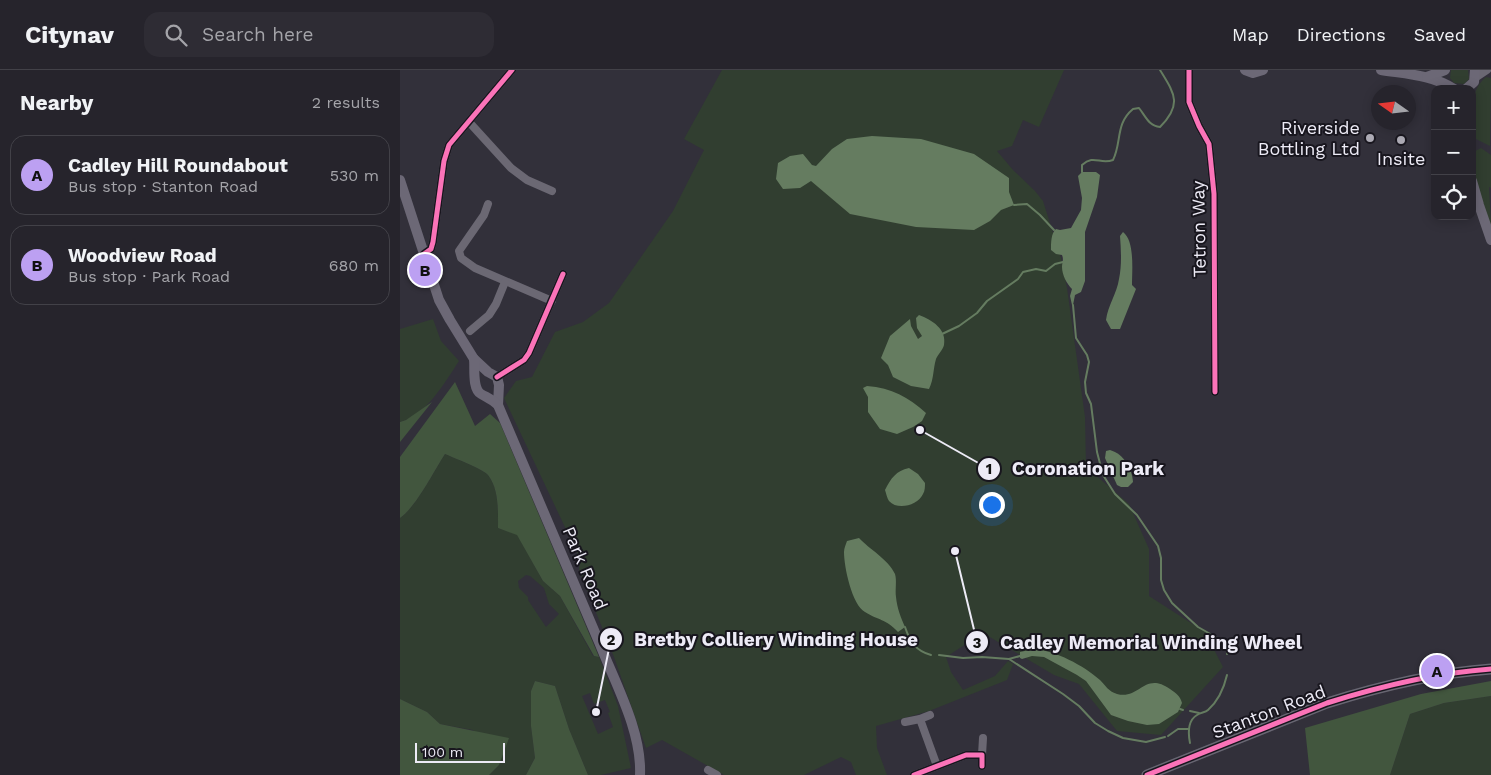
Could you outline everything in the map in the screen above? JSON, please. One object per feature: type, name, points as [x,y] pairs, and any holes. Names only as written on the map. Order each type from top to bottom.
[{"type":"highway","name":"Stanton Road","points":[[1147,775],[1349,696],[1438,675],[1491,669]]},
{"type":"main road","points":[[1245,70],[1257,73],[1263,70]]},
{"type":"main road","points":[[1381,70],[1427,77],[1449,85]]},
{"type":"main road","points":[[1427,77],[1446,70],[1446,78],[1451,85]]},
{"type":"main road","name":"Park Road","points":[[400,180],[439,300],[474,359],[498,381],[498,405]]},
{"type":"main road","points":[[1476,197],[1491,240]]},
{"type":"main road","name":"Park Road","points":[[474,359],[475,384],[478,391],[492,398],[498,405],[578,591],[634,728],[640,752],[640,775]]},
{"type":"main road","points":[[476,380],[481,374],[492,374]]},
{"type":"main road","points":[[485,395],[493,394],[498,388]]},
{"type":"street","points":[[424,254],[431,249],[433,242],[446,152],[455,136],[512,70]]},
{"type":"street","name":"Tetron Way","points":[[1189,70],[1189,102],[1209,144],[1214,194],[1214,392]]},
{"type":"street","points":[[1475,74],[1487,70]]},
{"type":"street","points":[[469,122],[511,168],[526,180],[552,191]]},
{"type":"street","points":[[488,204],[484,215],[459,251],[461,258],[475,268],[552,301]]},
{"type":"street","points":[[492,374],[524,360],[530,353],[563,274]]},
{"type":"street","points":[[470,331],[489,315],[505,282]]},
{"type":"street","points":[[905,722],[920,719],[930,714]]},
{"type":"street","points":[[920,719],[937,766]]},
{"type":"street","points":[[982,766],[983,738]]},
{"type":"street","points":[[914,775],[966,755],[982,755]]},
{"type":"street","points":[[708,770],[717,775]]},
{"type":"shaded area","points":[[722,70],[1064,70],[1039,127],[1023,120],[1012,146],[997,151],[1043,201],[1061,258],[1085,417],[1086,467],[1129,504],[1149,549],[1149,596],[1205,632],[1223,667],[1161,735],[1117,731],[1079,684],[1054,675],[983,633],[946,657],[951,672],[963,690],[995,676],[1008,661],[1013,664],[1007,680],[929,711],[876,726],[877,748],[887,775],[856,775],[851,762],[841,757],[804,775],[724,775],[662,740],[646,748],[614,657],[579,570],[580,559],[504,398],[516,381],[532,377],[555,332],[583,322],[609,303],[673,211],[704,150],[684,139]]},
{"type":"shaded area","points":[[1451,70],[1468,70],[1469,79],[1464,84],[1454,83],[1450,78]]},
{"type":"shaded area","points":[[1486,77],[1491,78],[1490,146],[1476,139],[1476,90]]},
{"type":"shaded area","points":[[872,136],[921,139],[974,154],[1009,178],[1009,192],[1014,205],[1001,210],[990,221],[974,230],[916,227],[850,214],[811,181],[800,188],[783,189],[776,179],[778,163],[790,156],[803,154],[812,165],[816,166],[832,149],[847,139]]},
{"type":"shaded area","points":[[1481,148],[1491,155],[1491,188],[1489,187],[1491,224],[1489,225],[1476,186],[1477,150]]},
{"type":"shaded area","points":[[1082,172],[1096,172],[1100,175],[1097,197],[1085,232],[1085,281],[1081,292],[1075,295],[1072,305],[1070,296],[1072,289],[1063,273],[1063,257],[1051,250],[1051,241],[1056,229],[1071,228],[1081,210],[1082,198],[1078,176]]},
{"type":"shaded area","points":[[1123,232],[1127,236],[1131,249],[1132,285],[1136,289],[1120,329],[1111,329],[1106,320],[1119,279],[1121,263],[1120,236]]},
{"type":"shaded area","points":[[919,315],[938,326],[944,339],[943,347],[936,359],[929,389],[911,386],[893,377],[888,365],[881,358],[890,336],[910,319],[911,326],[918,339],[922,336],[917,328],[916,318]]},
{"type":"shaded area","points":[[433,319],[441,341],[459,361],[426,406],[409,419],[400,422],[400,329]]},
{"type":"shaded area","points":[[455,382],[475,426],[490,414],[500,423],[599,657],[594,656],[560,596],[543,581],[517,535],[498,528],[496,493],[488,475],[445,454],[412,506],[400,518],[400,457]]},
{"type":"shaded area","points":[[867,386],[892,391],[913,402],[926,413],[922,421],[897,434],[880,429],[868,412],[868,397],[863,388]]},
{"type":"shaded area","points":[[432,402],[400,442],[400,422]]},
{"type":"shaded area","points":[[1110,450],[1123,458],[1129,467],[1133,482],[1128,487],[1117,485],[1105,458],[1106,451]]},
{"type":"shaded area","points":[[445,454],[488,475],[492,481],[497,500],[498,528],[517,534],[543,581],[560,596],[593,656],[599,657],[618,706],[631,768],[601,775],[588,775],[569,729],[555,686],[535,681],[531,691],[531,726],[535,758],[526,775],[489,775],[499,765],[473,730],[440,724],[427,712],[400,699],[400,518],[412,506]],"holes":[[[526,575],[530,576],[544,588],[549,604],[559,614],[546,627],[528,600],[528,597],[519,588],[518,581]],[[590,693],[594,704],[605,700],[613,727],[598,734],[582,696]]]},
{"type":"shaded area","points":[[909,468],[918,474],[925,483],[924,493],[912,504],[897,506],[888,500],[885,490],[894,476]]},
{"type":"shaded area","points":[[859,538],[883,559],[895,574],[899,613],[905,627],[898,632],[886,622],[865,612],[856,602],[847,576],[844,551],[847,541]]},
{"type":"shaded area","points":[[1034,649],[1060,656],[1077,664],[1093,674],[1114,693],[1125,695],[1148,684],[1161,684],[1178,695],[1182,703],[1178,712],[1159,724],[1147,725],[1111,715],[1086,681],[1077,675],[1044,657],[1020,658],[1020,652]]},
{"type":"shaded area","points":[[535,681],[555,686],[569,729],[588,775],[526,775],[535,758],[531,726],[531,691]]},
{"type":"shaded area","points":[[1491,681],[1491,696],[1444,703],[1410,714],[1390,775],[1310,775],[1305,728],[1421,694]]},
{"type":"shaded area","points":[[1491,696],[1491,775],[1390,775],[1410,714],[1444,703]]},
{"type":"shaded area","points":[[400,699],[427,712],[440,724],[509,738],[499,765],[489,775],[400,775]]},
{"type":"waterway","points":[[1082,172],[1082,165],[1090,160],[1113,160],[1121,127],[1127,115],[1133,109],[1139,108],[1148,121],[1156,126],[1160,127],[1167,119],[1172,112],[1174,98],[1160,70]]},
{"type":"waterway","points":[[1014,205],[1027,204],[1054,230]]},
{"type":"waterway","points":[[942,334],[959,326],[977,313],[987,301],[1018,279],[1023,272],[1036,269],[1046,271],[1055,264],[1063,262]]},
{"type":"waterway","points":[[1073,305],[1076,338],[1087,355],[1089,362],[1085,382],[1086,393],[1091,404],[1097,452],[1103,475],[1115,494],[1137,515],[1158,546],[1161,558],[1161,580],[1164,590],[1172,603],[1198,627],[1221,640],[1227,647],[1227,654]]},
{"type":"waterway","points":[[905,627],[914,645],[921,651],[931,655]]},
{"type":"waterway","points":[[939,655],[963,658],[1009,659],[1063,694],[1079,706],[1095,723],[1108,731],[1123,738],[1146,742],[1165,737]]},
{"type":"waterway","points":[[1009,659],[1020,656]]},
{"type":"waterway","points":[[1190,743],[1189,731],[1191,720],[1198,714],[1207,711],[1215,703],[1227,675]]},
{"type":"waterway","points":[[1190,711],[1199,713]]},
{"type":"waterway","points":[[1168,736],[1178,729],[1188,729]]},
{"type":"cycle path","points":[[424,254],[431,249],[433,242],[444,161],[449,145],[512,70]]},
{"type":"cycle path","points":[[1189,70],[1189,102],[1209,144],[1214,194],[1215,392]]},
{"type":"cycle path","points":[[497,377],[524,360],[529,353],[563,274]]},
{"type":"cycle path","points":[[1147,775],[1327,703],[1408,681],[1491,669]]},
{"type":"cycle path","points":[[914,775],[966,755],[982,755],[982,766]]},
{"type":"place","name":"Riverside Bottling Ltd","points":[[1370,138]]},
{"type":"place","name":"Insite","points":[[1401,140]]},
{"type":"place","name":"Woodview Road","points":[[425,270]]},
{"type":"place","name":"Coronation Park","points":[[920,430]]},
{"type":"place","name":"Cadley Memorial Winding Wheel","points":[[955,551]]},
{"type":"place","name":"Cadley Hill Roundabout","points":[[1437,671]]},
{"type":"place","name":"Bretby Colliery Winding House","points":[[596,712]]}]
